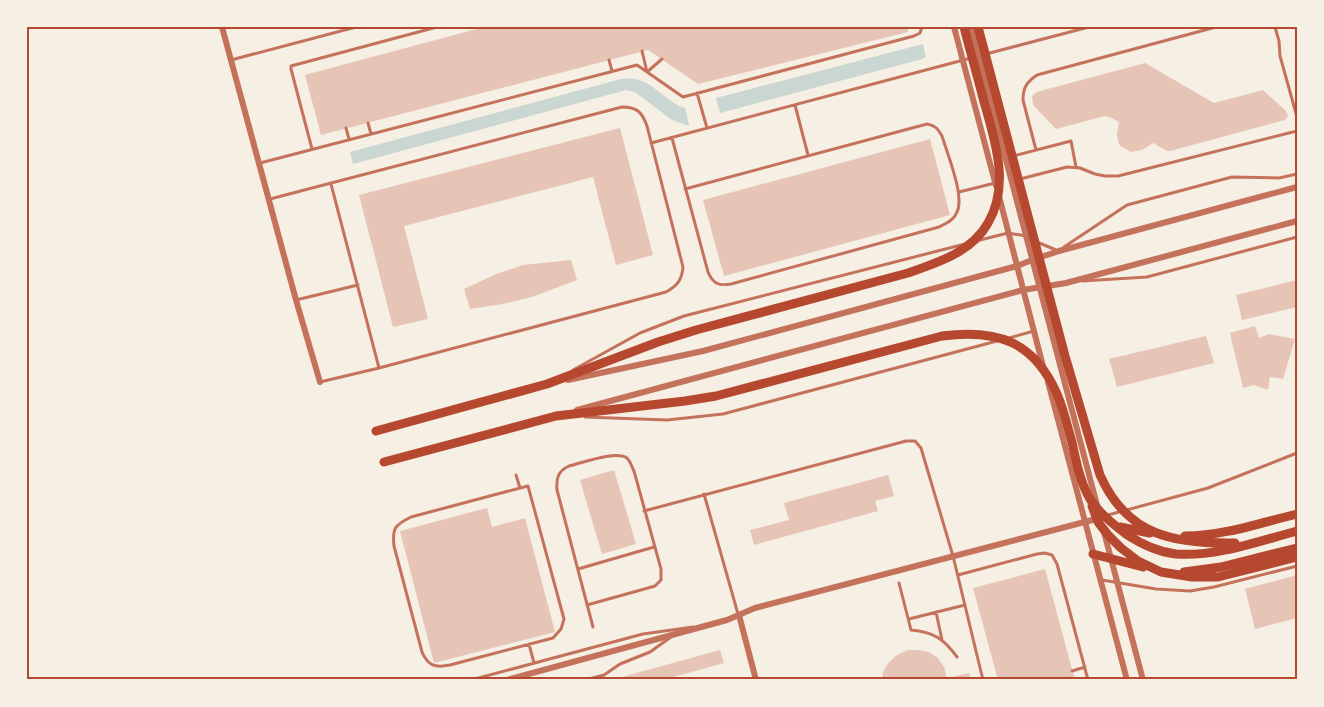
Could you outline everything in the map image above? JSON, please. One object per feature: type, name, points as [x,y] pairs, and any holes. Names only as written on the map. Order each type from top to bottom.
[{"type":"main road","points":[[376,431],[547,384],[696,330],[908,273],[941,262],[962,249],[988,224],[999,188],[995,141],[964,27]]},
{"type":"main road","points":[[978,27],[1065,356],[1100,475],[1107,489],[1117,504],[1139,523],[1171,538],[1205,543],[1235,543],[1266,539]]},
{"type":"main road","points":[[384,462],[556,416],[716,396],[942,336],[964,333],[987,334],[1023,348],[1037,361],[1050,379],[1063,410],[1083,483],[1098,522],[1121,548],[1138,561],[1161,572],[1192,577],[1218,577],[1297,557]]},
{"type":"main road","points":[[1089,498],[1118,528],[1135,540],[1153,549],[1175,554],[1201,554],[1223,550],[1297,531]]},
{"type":"main road","points":[[1100,518],[1121,527],[1157,535],[1196,536],[1228,532],[1297,514]]},
{"type":"main road","points":[[1093,554],[1146,567],[1185,572],[1221,567],[1297,548]]},
{"type":"street","points":[[222,27],[320,382]]},
{"type":"street","points":[[954,27],[1126,680]]},
{"type":"street","points":[[970,27],[1143,680]]},
{"type":"street","points":[[547,384],[703,351],[1297,187]]},
{"type":"street","points":[[556,416],[1023,290],[1066,283],[1297,221]]},
{"type":"street","points":[[507,680],[675,635],[755,608],[1100,518]]},
{"type":"street","points":[[739,615],[756,680]]},
{"type":"lane","points":[[231,60],[356,27]]},
{"type":"lane","points":[[312,149],[291,66],[437,27]]},
{"type":"lane","points":[[259,163],[637,65],[683,97],[915,36],[920,33],[922,27]]},
{"type":"lane","points":[[651,143],[1089,27]]},
{"type":"lane","points":[[1036,150],[1023,92],[1030,80],[1037,75],[1216,27]]},
{"type":"lane","points":[[1275,27],[1280,56],[1297,117]]},
{"type":"lane","points":[[642,51],[647,72]]},
{"type":"lane","points":[[647,72],[662,59]]},
{"type":"lane","points":[[609,60],[612,71]]},
{"type":"lane","points":[[697,93],[707,128]]},
{"type":"lane","points":[[795,105],[808,156]]},
{"type":"lane","points":[[269,199],[622,107],[632,107],[639,111],[644,118],[651,143],[683,267],[683,275],[675,287],[666,292],[320,382]]},
{"type":"lane","points":[[368,123],[371,134]]},
{"type":"lane","points":[[672,138],[685,189],[708,272],[711,280],[717,284],[723,285],[939,227],[952,220],[958,212],[960,203],[959,192],[942,136],[934,125],[927,124],[685,189]]},
{"type":"lane","points":[[346,128],[349,140]]},
{"type":"lane","points":[[1011,182],[1067,167],[1076,167],[1095,174],[1118,176],[1297,131]]},
{"type":"lane","points":[[1005,158],[1071,141],[1076,167]]},
{"type":"lane","points":[[547,384],[640,333],[684,316],[1008,233],[1026,236],[1059,251],[1127,205],[1232,177],[1279,178],[1297,174]]},
{"type":"lane","points":[[959,192],[995,183]]},
{"type":"lane","points":[[331,184],[380,368]]},
{"type":"lane","points":[[1066,283],[1146,277],[1297,237]]},
{"type":"lane","points":[[296,300],[358,285]]},
{"type":"lane","points":[[556,416],[667,420],[723,414],[1034,331]]},
{"type":"lane","points":[[644,511],[906,441],[915,441],[921,447],[953,556],[983,680]]},
{"type":"lane","points":[[1100,518],[1208,488],[1297,453]]},
{"type":"lane","points":[[587,605],[659,583],[661,573],[634,471],[627,458],[620,455],[569,466],[558,474],[556,482],[557,490],[587,605],[593,627]]},
{"type":"lane","points":[[516,475],[520,488]]},
{"type":"lane","points":[[528,486],[564,619],[561,629],[553,638],[529,645],[441,667],[432,665],[426,661],[422,652],[394,546],[395,527],[411,517],[520,488],[528,486]]},
{"type":"lane","points":[[704,494],[739,615]]},
{"type":"lane","points":[[578,570],[654,547]]},
{"type":"lane","points":[[958,575],[1037,554],[1052,555],[1058,564],[1088,680]]},
{"type":"lane","points":[[1100,580],[1156,589],[1190,591],[1297,566]]},
{"type":"lane","points":[[899,583],[911,630],[932,634],[942,640],[957,657]]},
{"type":"lane","points":[[909,619],[965,605]]},
{"type":"lane","points":[[936,612],[942,640]]},
{"type":"lane","points":[[471,680],[643,634],[712,624]]},
{"type":"lane","points":[[585,680],[604,675],[620,664],[650,652],[675,635]]},
{"type":"lane","points":[[529,645],[534,663]]},
{"type":"lane","points":[[1072,671],[1084,667]]},
{"type":"shaded area","points":[[923,44],[926,57],[922,59],[720,113],[716,98]]},
{"type":"shaded area","points":[[621,79],[642,81],[672,102],[685,108],[689,125],[672,120],[635,92],[626,90],[353,164],[350,152]]},
{"type":"building","points":[[484,27],[907,27],[908,32],[698,84],[648,50],[321,135],[305,75]]},
{"type":"building","points":[[1145,63],[1214,103],[1263,90],[1286,111],[1288,116],[1285,120],[1170,151],[1153,143],[1142,150],[1131,152],[1120,146],[1117,134],[1119,122],[1112,118],[1105,116],[1056,129],[1033,105],[1032,96],[1040,91]]},
{"type":"building","points":[[620,128],[653,255],[616,265],[593,177],[404,226],[428,319],[393,327],[359,195]]},
{"type":"building","points":[[930,139],[950,215],[724,276],[703,200]]},
{"type":"building","points":[[571,260],[577,280],[532,297],[470,309],[464,289],[523,265]]},
{"type":"building","points":[[1297,280],[1297,307],[1242,320],[1236,295]]},
{"type":"building","points":[[1255,326],[1259,338],[1269,334],[1295,339],[1283,379],[1270,377],[1268,390],[1254,385],[1243,388],[1230,333]]},
{"type":"building","points":[[1206,336],[1214,363],[1117,387],[1109,359]]},
{"type":"building","points":[[614,470],[636,544],[602,554],[580,480]]},
{"type":"building","points":[[888,475],[894,496],[875,501],[878,511],[754,545],[750,530],[789,520],[784,503]]},
{"type":"building","points":[[487,508],[492,527],[525,518],[555,632],[434,663],[400,531]]},
{"type":"building","points":[[1045,569],[1075,680],[998,680],[973,588]]},
{"type":"building","points":[[1297,575],[1297,618],[1255,629],[1245,589]]},
{"type":"building","points":[[720,650],[724,663],[663,680],[611,680]]},
{"type":"building","points":[[908,650],[929,652],[938,658],[947,678],[969,673],[971,680],[882,680],[883,672],[889,662]]}]
